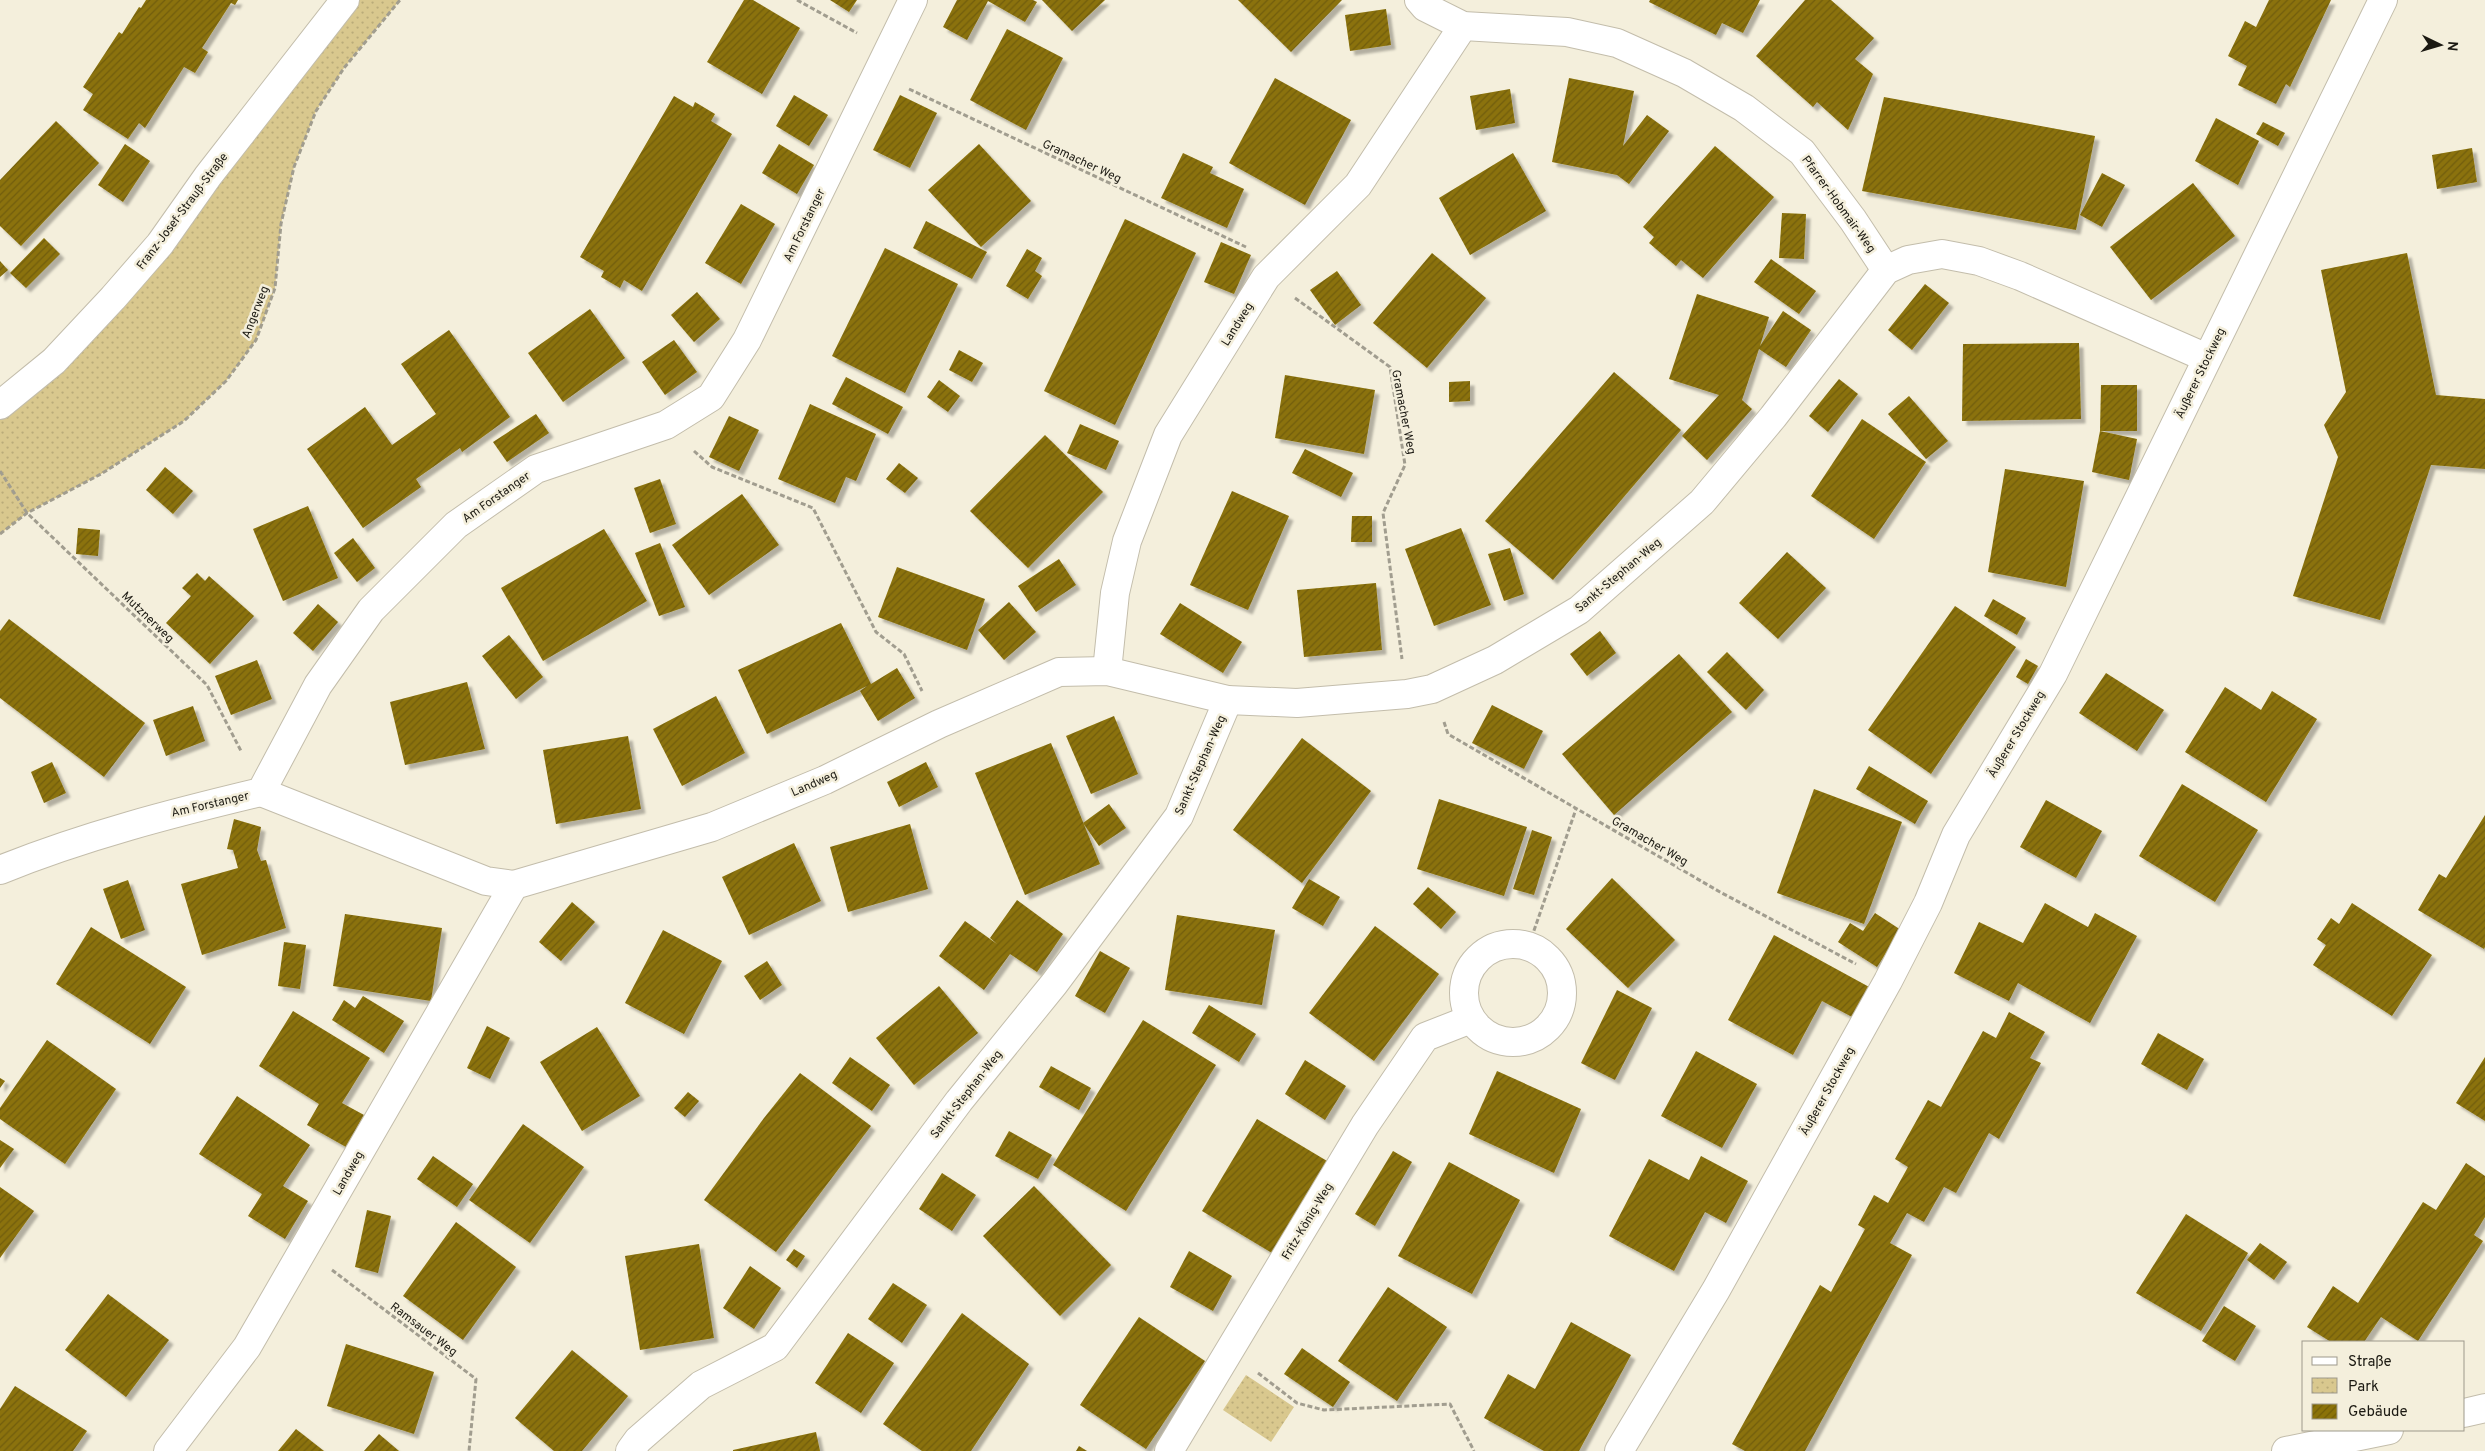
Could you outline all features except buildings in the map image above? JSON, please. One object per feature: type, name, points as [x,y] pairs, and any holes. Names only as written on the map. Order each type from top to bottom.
[{"type":"street","name":"Franz-Josef-Strauß-Straße","points":[[0,405],[54,361],[160,244],[208,176],[345,0]]},
{"type":"street","name":"Am Forstanger","points":[[0,870],[31,857],[162,815],[261,792],[318,685],[371,610],[456,525],[536,469],[666,425],[711,397],[747,340],[913,0]]},
{"type":"street","name":"Pfarrer-Hobmair-Weg","points":[[1419,0],[1426,6],[1463,26],[1567,32],[1609,42],[1676,69],[1701,83],[1744,108],[1802,152],[1853,220],[1886,270]]},
{"type":"street","name":"Äußerer Stockweg","points":[[1619,1451],[1716,1290],[1888,981],[1928,904],[1956,835],[2052,674],[2384,0]]},
{"type":"street","name":"Landweg","points":[[1107,671],[1115,593],[1127,541],[1168,435],[1273,270],[1358,185],[1463,26]]},
{"type":"street","points":[[1886,270],[1908,260],[1942,254],[1978,261],[2020,276],[2207,358]]},
{"type":"street","name":"Sankt-Stephan-Weg","points":[[630,1451],[638,1440],[701,1385],[775,1347],[918,1156],[1054,984],[1179,816],[1228,700],[1297,703],[1419,692],[1495,660],[1578,610],[1702,502],[1773,417],[1886,270]]},
{"type":"street","name":"Landweg","points":[[261,792],[486,881],[514,885],[712,827],[825,780],[939,724],[1059,672],[1107,671],[1228,700]]},
{"type":"street","name":"Landweg","points":[[168,1451],[247,1347],[514,885]]},
{"type":"street","points":[[1506,943],[1529,945],[1549,959],[1561,979],[1560,1008],[1544,1031],[1525,1041],[1506,1042],[1486,1034],[1471,1019],[1465,1004],[1466,977],[1480,956],[1506,943]]},
{"type":"street","name":"Fritz-König-Weg","points":[[1169,1451],[1365,1125],[1425,1037],[1471,1019]]},
{"type":"street","points":[[2465,1413],[2485,1408]]},
{"type":"street","points":[[2286,1451],[2384,1431]]},
{"type":"path","name":"Angerweg","points":[[0,534],[27,513],[101,474],[184,421],[226,381],[256,340],[275,288],[281,224],[292,176],[316,111],[344,68],[400,0]]},
{"type":"path","name":"Gramacher Weg","points":[[796,0],[883,62],[1273,270],[1390,367],[1405,465],[1383,514],[1419,692],[1448,734],[1720,892],[1888,981]]},
{"type":"path","points":[[666,425],[712,467],[813,508],[876,632],[904,654],[939,724]]},
{"type":"path","name":"Mutznerweg","points":[[0,470],[27,513],[208,685],[261,792]]},
{"type":"path","points":[[1529,945],[1576,809]]},
{"type":"path","name":"Ramsauer Weg","points":[[304,1248],[476,1379],[469,1451]]},
{"type":"path","points":[[1230,1352],[1297,1402],[1324,1410],[1450,1404],[1474,1451]]},
{"type":"green space","points":[[345,0],[400,0],[344,68],[316,111],[294,167],[281,224],[275,288],[256,340],[226,381],[184,421],[101,474],[27,513],[0,534],[0,405],[54,361]]},
{"type":"green space","points":[[1246,1375],[1294,1407],[1271,1442],[1223,1410]]}]
